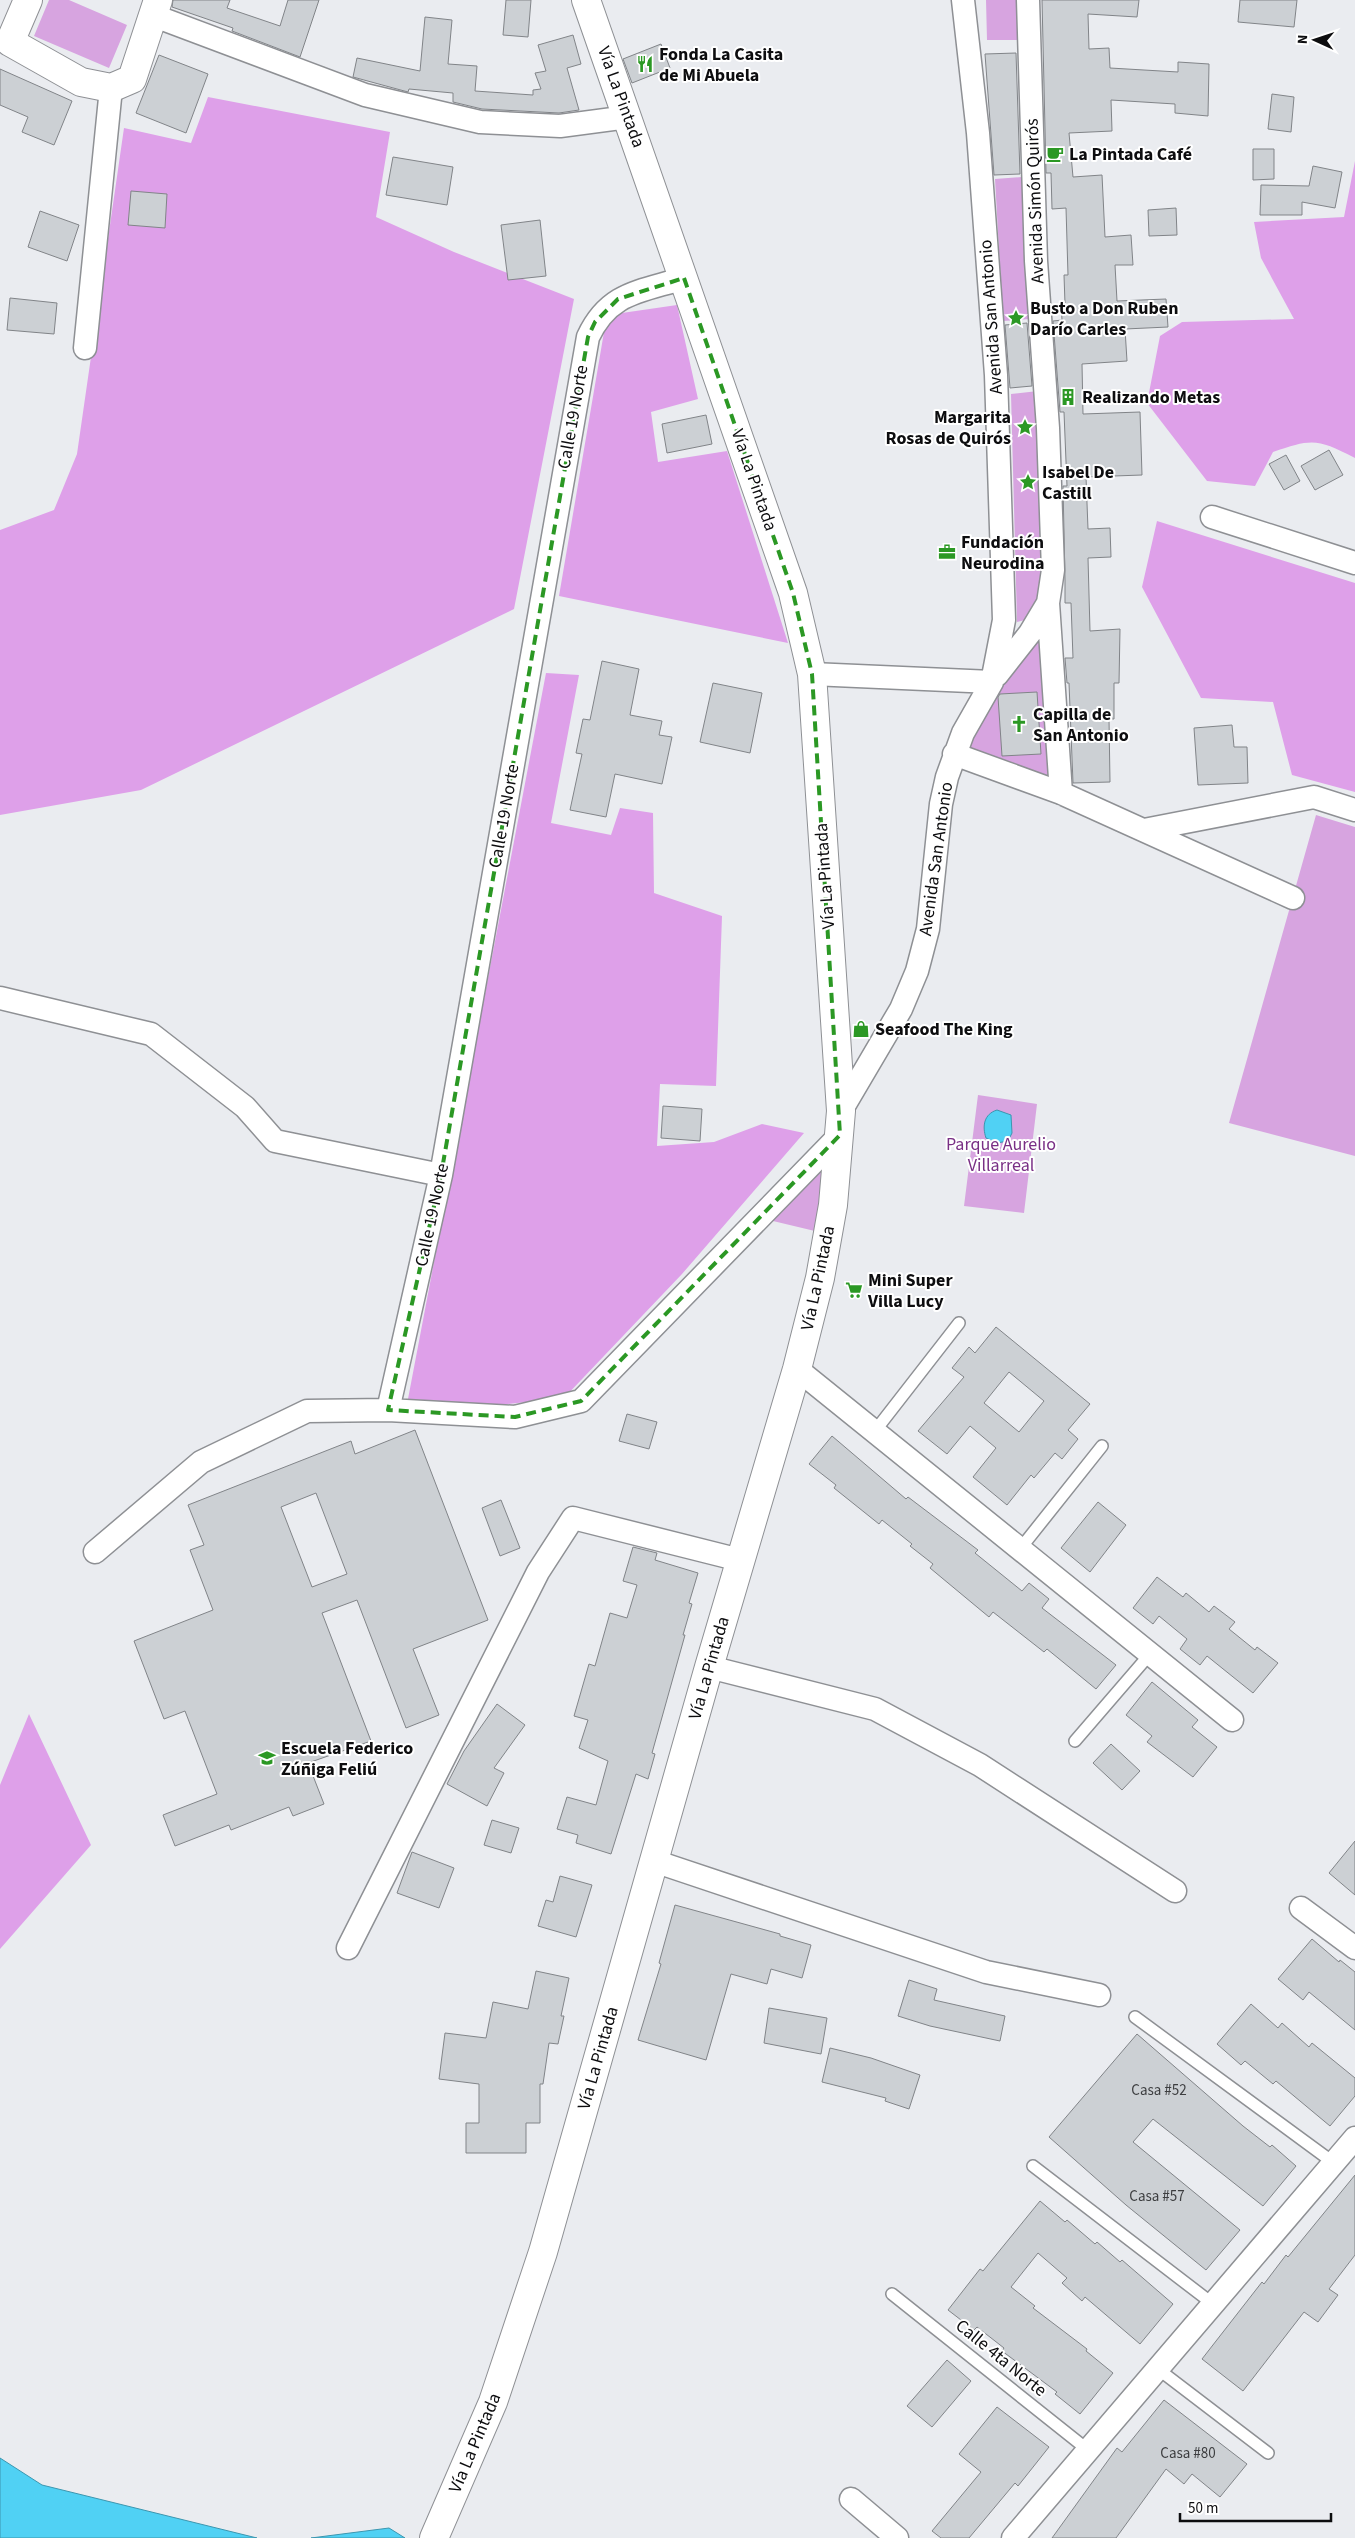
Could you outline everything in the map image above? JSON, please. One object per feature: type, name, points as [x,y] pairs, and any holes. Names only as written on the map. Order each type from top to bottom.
[{"type":"main road","points":[[28,0],[5,43],[81,82],[111,88],[132,79],[155,7]]},
{"type":"main road","name":"Vía La Pintada","points":[[434,2538],[494,2402],[540,2262],[709,1667],[797,1369],[820,1278],[833,1205],[840,1123],[812,674],[793,593],[586,0]]},
{"type":"street","name":"Avenida San Antonio","points":[[95,1552],[201,1462],[307,1411],[388,1410],[515,1417],[581,1401],[840,1123],[901,1009],[917,971],[928,929],[941,804],[954,754],[971,716],[992,682],[1004,620],[996,375],[978,133],[963,0]]},
{"type":"street","name":"Avenida Simón Quirós","points":[[992,682],[1030,633],[1048,603],[1053,570],[1052,506],[1036,260],[1028,0]]},
{"type":"street","points":[[155,7],[365,95],[480,122],[560,126],[628,118]]},
{"type":"street","points":[[85,348],[111,88]]},
{"type":"street","name":"Calle 19 Norte","points":[[388,1410],[441,1175],[588,337],[595,322],[618,299],[684,278]]},
{"type":"street","points":[[1212,517],[1355,563]]},
{"type":"street","points":[[1048,603],[1061,794]]},
{"type":"street","points":[[812,674],[992,682]]},
{"type":"street","points":[[954,754],[1061,794],[1293,898]]},
{"type":"street","points":[[1144,830],[1314,797],[1355,810]]},
{"type":"street","points":[[0,998],[151,1034],[245,1107],[275,1142],[441,1175]]},
{"type":"street","points":[[797,1369],[1232,1720]]},
{"type":"street","points":[[348,1948],[538,1572],[573,1518],[740,1560]]},
{"type":"street","points":[[709,1667],[875,1709],[980,1765],[1175,1891]]},
{"type":"street","points":[[654,1861],[986,1972],[1099,1996]]},
{"type":"street","points":[[1301,1908],[1355,1948]]},
{"type":"street","points":[[1013,2538],[1355,2138]]},
{"type":"street","points":[[851,2499],[897,2538]]},
{"type":"lane","points":[[875,1431],[959,1324]]},
{"type":"lane","points":[[1020,1549],[1102,1446]]},
{"type":"lane","points":[[1075,1741],[1150,1654]]},
{"type":"lane","points":[[1135,2017],[1334,2163]]},
{"type":"lane","points":[[1032,2166],[1213,2304]]},
{"type":"lane","name":"Calle 4ta Norte","points":[[892,2294],[1088,2450]]},
{"type":"lane","points":[[1158,2369],[1268,2453]]},
{"type":"highlighted area","points":[[684,278],[793,593],[812,674],[840,1135],[581,1401],[515,1417],[388,1410],[441,1175],[588,337],[595,322],[618,299]]},
{"type":"green space","points":[[49,0],[69,0],[127,25],[109,68],[34,36]]},
{"type":"green space","points":[[986,0],[1018,0],[1019,40],[987,40]]},
{"type":"green space","points":[[1022,177],[1030,319],[1003,321],[995,179]]},
{"type":"green space","points":[[1038,391],[1043,597],[1033,618],[1017,622],[1011,394]]},
{"type":"green space","points":[[1042,624],[1049,786],[964,752],[995,685]]},
{"type":"green space","points":[[1316,815],[1355,827],[1355,1156],[1229,1123]]},
{"type":"green space","name":"Parque Aurelio Villarreal","points":[[978,1095],[1037,1104],[1024,1213],[964,1206]]},
{"type":"green space","points":[[828,1164],[819,1232],[773,1221]]},
{"type":"shaded area","points":[[208,97],[390,132],[376,217],[454,252],[574,299],[514,609],[141,790],[0,815],[0,530],[54,510],[77,454],[124,128],[191,143]]},
{"type":"shaded area","points":[[1355,161],[1355,458],[1323,444],[1297,444],[1273,452],[1255,486],[1207,481],[1147,403],[1160,336],[1182,322],[1294,319],[1261,258],[1254,222],[1344,217]]},
{"type":"shaded area","points":[[677,305],[698,399],[651,412],[658,462],[727,451],[788,643],[559,596],[604,332],[615,314]]},
{"type":"shaded area","points":[[1157,521],[1355,583],[1355,792],[1292,775],[1273,702],[1201,698],[1142,587]]},
{"type":"shaded area","points":[[546,673],[579,675],[551,823],[611,835],[620,808],[653,813],[654,893],[722,916],[716,1086],[660,1084],[657,1146],[714,1142],[762,1124],[804,1133],[682,1274],[564,1398],[498,1405],[408,1399]]},
{"type":"shaded area","points":[[29,1714],[91,1845],[0,1949],[0,1785]]},
{"type":"water","points":[[997,1110],[1011,1115],[1012,1133],[1008,1141],[997,1143],[986,1138],[984,1125],[989,1114]]},
{"type":"water","points":[[0,2458],[42,2485],[257,2538],[0,2538]]},
{"type":"water","points":[[389,2528],[405,2538],[311,2538]]},
{"type":"building","points":[[173,0],[230,0],[227,8],[280,26],[288,0],[319,0],[300,57],[232,31],[233,28],[172,7]]},
{"type":"building","points":[[506,0],[531,0],[528,37],[503,35]]},
{"type":"building","points":[[1042,0],[1139,0],[1137,17],[1088,14],[1089,49],[1109,48],[1110,68],[1178,72],[1178,62],[1209,64],[1208,116],[1175,113],[1175,104],[1111,100],[1112,131],[1069,133],[1073,177],[1102,175],[1105,237],[1131,235],[1133,265],[1115,265],[1117,301],[1166,299],[1168,327],[1125,329],[1127,361],[1082,364],[1083,414],[1140,412],[1142,475],[1086,477],[1088,529],[1110,528],[1111,557],[1088,558],[1090,631],[1120,629],[1119,683],[1114,683],[1114,719],[1109,719],[1110,782],[1073,783],[1069,683],[1067,683],[1065,658],[1073,658],[1071,603],[1065,603],[1063,486],[1067,486],[1064,412],[1060,412],[1053,321],[1062,320],[1061,304],[1065,304],[1064,275],[1068,275],[1066,208],[1052,209],[1051,173],[1046,173]]},
{"type":"building","points":[[1240,0],[1297,0],[1294,27],[1238,22]]},
{"type":"building","points":[[425,17],[452,20],[448,64],[477,66],[475,91],[533,95],[533,90],[541,89],[535,73],[546,71],[538,45],[573,35],[581,64],[567,68],[579,110],[559,113],[482,109],[453,102],[453,93],[409,89],[408,92],[353,77],[357,58],[420,71]]},
{"type":"building","points":[[661,44],[670,68],[632,83],[623,59]]},
{"type":"building","points":[[1016,53],[1020,174],[994,175],[985,54]]},
{"type":"building","points":[[159,55],[208,74],[186,133],[136,113]]},
{"type":"building","points":[[0,69],[72,101],[54,145],[22,132],[28,117],[0,105]]},
{"type":"building","points":[[1272,94],[1294,97],[1291,132],[1268,129]]},
{"type":"building","points":[[1253,149],[1274,149],[1274,179],[1253,180]]},
{"type":"building","points":[[393,157],[453,167],[447,205],[386,195]]},
{"type":"building","points":[[1313,166],[1342,172],[1335,208],[1302,202],[1302,215],[1260,215],[1261,185],[1309,186]]},
{"type":"building","points":[[131,191],[167,194],[165,228],[128,225]]},
{"type":"building","points":[[1176,208],[1177,235],[1149,236],[1148,210]]},
{"type":"building","points":[[40,211],[79,225],[67,261],[28,247]]},
{"type":"building","points":[[540,220],[546,276],[508,280],[501,225]]},
{"type":"building","points":[[10,298],[57,303],[54,334],[7,330]]},
{"type":"building","points":[[1027,323],[1032,386],[1010,388],[1005,325]]},
{"type":"building","points":[[706,415],[712,444],[667,453],[662,424]]},
{"type":"building","points":[[1329,450],[1343,475],[1315,490],[1301,466]]},
{"type":"building","points":[[1286,455],[1300,481],[1284,490],[1269,464]]},
{"type":"building","points":[[602,661],[639,669],[630,715],[662,721],[659,735],[672,737],[662,784],[615,774],[606,817],[570,810],[582,754],[576,753],[583,719],[590,720]]},
{"type":"building","points":[[713,683],[762,693],[750,753],[700,742]]},
{"type":"building","name":"Capilla de San Antonio","points":[[1037,692],[1041,754],[1002,756],[998,697],[1000,694]]},
{"type":"building","points":[[1232,725],[1234,747],[1247,747],[1248,783],[1198,785],[1194,728]]},
{"type":"building","points":[[663,1106],[702,1109],[700,1141],[661,1138]]},
{"type":"building","points":[[996,1327],[1090,1404],[1068,1430],[1078,1439],[1062,1459],[1055,1453],[1034,1478],[1031,1475],[1007,1505],[973,1477],[996,1448],[970,1426],[947,1454],[918,1431],[964,1377],[952,1368],[969,1347],[975,1353]],"holes":[[[1009,1372],[1044,1401],[1019,1432],[984,1403]]]},
{"type":"building","points":[[627,1414],[657,1422],[649,1449],[619,1441]]},
{"type":"building","points":[[415,1430],[488,1620],[413,1649],[439,1715],[406,1728],[357,1600],[322,1613],[371,1741],[308,1763],[324,1804],[293,1816],[289,1807],[231,1830],[229,1825],[175,1846],[163,1815],[217,1794],[185,1711],[164,1719],[134,1641],[213,1610],[190,1550],[204,1545],[188,1505],[351,1441],[355,1454]],"holes":[[[316,1493],[347,1574],[312,1587],[281,1507]]]},
{"type":"building","points":[[832,1436],[906,1499],[908,1497],[978,1550],[975,1553],[1022,1591],[1029,1583],[1049,1599],[1042,1608],[1116,1665],[1096,1689],[1047,1649],[1044,1652],[993,1612],[989,1617],[930,1568],[933,1564],[910,1546],[912,1544],[882,1520],[879,1524],[834,1488],[836,1485],[809,1464]]},
{"type":"building","points":[[501,1500],[520,1548],[500,1556],[482,1508]]},
{"type":"building","points":[[1098,1502],[1126,1525],[1090,1572],[1061,1548]]},
{"type":"building","points":[[633,1547],[657,1553],[655,1560],[698,1573],[689,1603],[692,1604],[683,1635],[685,1635],[652,1753],[655,1754],[648,1779],[636,1774],[611,1854],[576,1843],[578,1835],[557,1829],[567,1797],[596,1805],[608,1761],[579,1748],[588,1720],[574,1716],[589,1664],[595,1666],[610,1613],[627,1618],[637,1585],[623,1581]]},
{"type":"building","points":[[1157,1577],[1183,1597],[1186,1593],[1209,1612],[1214,1606],[1235,1622],[1229,1629],[1255,1650],[1257,1647],[1278,1663],[1253,1693],[1207,1656],[1200,1665],[1180,1649],[1187,1639],[1159,1616],[1153,1624],[1133,1608]]},
{"type":"building","points":[[1152,1682],[1198,1720],[1192,1727],[1217,1747],[1193,1777],[1147,1742],[1152,1736],[1126,1715]]},
{"type":"building","points":[[497,1704],[525,1725],[494,1768],[504,1773],[487,1806],[447,1784],[464,1751]]},
{"type":"building","points":[[1111,1744],[1140,1771],[1122,1790],[1093,1763]]},
{"type":"building","points":[[492,1820],[519,1828],[511,1853],[484,1845]]},
{"type":"building","points":[[1355,1841],[1355,1895],[1329,1873]]},
{"type":"building","points":[[412,1852],[454,1868],[439,1908],[397,1893]]},
{"type":"building","points":[[560,1876],[592,1885],[576,1937],[538,1926],[546,1900],[553,1902]]},
{"type":"building","points":[[675,1905],[780,1934],[780,1936],[811,1945],[802,1978],[771,1969],[767,1984],[731,1974],[706,2060],[638,2040],[661,1964],[659,1963]]},
{"type":"building","points":[[1312,1939],[1339,1962],[1340,1960],[1355,1972],[1355,2030],[1309,1992],[1303,2000],[1278,1979]]},
{"type":"building","points":[[536,1971],[569,1978],[561,2016],[564,2016],[558,2044],[549,2043],[543,2084],[540,2084],[540,2123],[526,2123],[526,2153],[466,2153],[466,2123],[479,2123],[479,2084],[439,2079],[445,2033],[486,2038],[493,2002],[528,2009]]},
{"type":"building","points":[[909,1980],[937,1989],[934,2000],[1005,2016],[1000,2041],[930,2026],[898,2016]]},
{"type":"building","points":[[1251,2004],[1278,2028],[1282,2023],[1309,2047],[1312,2043],[1355,2078],[1355,2096],[1330,2126],[1276,2081],[1273,2084],[1245,2061],[1241,2065],[1217,2044]]},
{"type":"building","points":[[769,2008],[827,2018],[821,2054],[764,2043]]},
{"type":"building","points":[[1137,2034],[1243,2126],[1270,2147],[1272,2145],[1296,2166],[1263,2206],[1153,2119],[1133,2142],[1240,2230],[1206,2270],[1126,2205],[1049,2137]]},
{"type":"building","points":[[830,2048],[871,2058],[920,2075],[909,2109],[885,2101],[886,2098],[822,2082]]},
{"type":"building","points":[[1355,2175],[1355,2255],[1329,2289],[1338,2295],[1318,2322],[1304,2312],[1243,2391],[1202,2359],[1262,2282],[1264,2284],[1286,2255],[1288,2257]]},
{"type":"building","points":[[1040,2201],[1065,2222],[1067,2220],[1095,2244],[1097,2242],[1120,2262],[1122,2260],[1173,2304],[1140,2344],[1085,2297],[1082,2301],[1062,2283],[1067,2278],[1038,2253],[1011,2287],[1035,2306],[1033,2308],[1087,2349],[1086,2351],[1113,2373],[1080,2414],[1055,2394],[1057,2392],[1002,2351],[1004,2348],[977,2327],[974,2330],[948,2310],[980,2269],[983,2271]]},
{"type":"building","points":[[947,2360],[971,2381],[932,2427],[907,2406]]},
{"type":"building","points":[[1164,2400],[1247,2464],[1220,2497],[1192,2474],[1184,2484],[1166,2469],[1116,2538],[1052,2538],[1117,2448],[1122,2452]]},
{"type":"building","points":[[997,2407],[1049,2447],[1018,2486],[1015,2483],[969,2538],[941,2538],[932,2531],[981,2472],[959,2454]]},
{"type":"place","name":"Fonda La Casita de Mi Abuela","points":[[645,64]]},
{"type":"place","name":"La Pintada Café","points":[[1055,154]]},
{"type":"place","name":"Busto a Don Ruben Darío Carles","points":[[1016,318]]},
{"type":"place","name":"Realizando Metas","points":[[1068,397]]},
{"type":"place","name":"Margarita Rosas de Quirós","points":[[1025,427]]},
{"type":"place","name":"Isabel De Castill","points":[[1028,482]]},
{"type":"place","name":"Fundación Neurodina","points":[[947,552]]},
{"type":"place","name":"Capilla de San Antonio","points":[[1019,724]]},
{"type":"place","name":"Seafood The King","points":[[861,1029]]},
{"type":"place","name":"Mini Super Villa Lucy","points":[[854,1290]]},
{"type":"place","name":"Escuela Federico Zúñiga Feliú","points":[[267,1758]]}]
